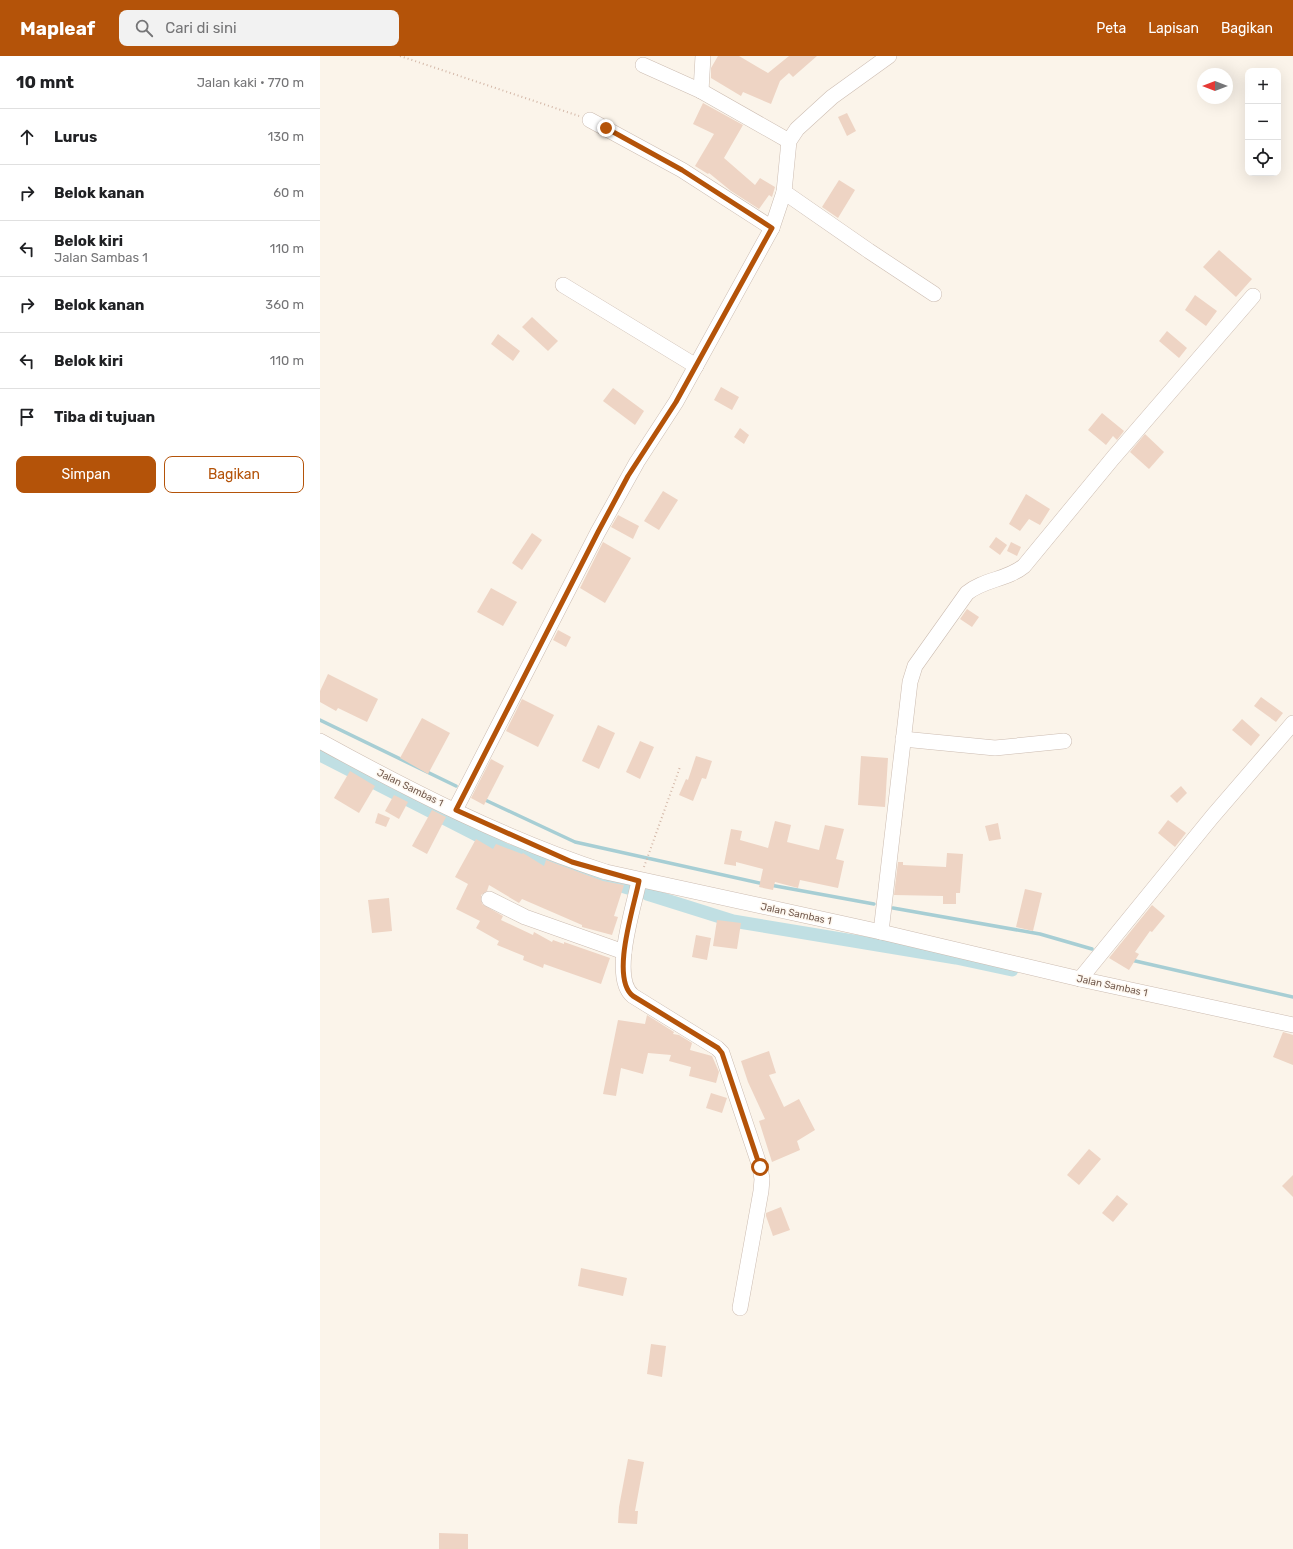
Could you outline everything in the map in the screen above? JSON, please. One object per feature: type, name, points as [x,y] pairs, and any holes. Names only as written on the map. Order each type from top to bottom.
[{"type":"street","points":[[701,91],[703,56]]},
{"type":"street","points":[[456,810],[628,476],[676,402],[772,228],[784,192],[789,141],[797,129],[832,97],[889,56]]},
{"type":"street","points":[[643,65],[701,91],[789,141]]},
{"type":"street","points":[[590,120],[682,170],[772,228]]},
{"type":"street","points":[[784,192],[869,252],[934,294]]},
{"type":"street","points":[[564,285],[696,366]]},
{"type":"street","points":[[881,932],[910,682],[915,666],[958,604],[973,588],[1008,576],[1024,566],[1113,458],[1253,296]]},
{"type":"street","points":[[1080,979],[1212,817],[1293,723]]},
{"type":"street","points":[[904,739],[995,748],[1064,741]]},
{"type":"street","name":"Jalan Sambas 1","points":[[320,741],[366,766],[456,810],[572,862],[639,881],[881,932],[1080,979],[1293,1025]]},
{"type":"street","points":[[639,881],[624,952],[623,979],[628,992],[718,1048],[726,1059],[762,1179],[740,1308]]},
{"type":"street","points":[[489,899],[525,918],[624,952]]},
{"type":"path","points":[[400,56],[590,120]]},
{"type":"path","points":[[639,881],[680,767]]},
{"type":"building","points":[[718,56],[739,56],[768,73],[789,56],[817,56],[793,77],[789,73],[780,81],[771,104],[743,92],[741,96],[711,78],[711,68]]},
{"type":"building","points":[[703,103],[743,125],[724,158],[755,185],[760,178],[775,187],[772,197],[769,195],[759,209],[731,191],[709,173],[708,174],[695,166],[714,134],[693,124]]},
{"type":"building","points":[[847,113],[856,131],[847,136],[838,117]]},
{"type":"building","points":[[839,180],[855,190],[838,218],[822,207]]},
{"type":"building","points":[[1219,250],[1252,279],[1236,297],[1203,267]]},
{"type":"building","points":[[1195,295],[1217,311],[1206,326],[1185,310]]},
{"type":"building","points":[[532,317],[558,341],[548,351],[522,327]]},
{"type":"building","points":[[1167,331],[1187,348],[1179,358],[1159,341]]},
{"type":"building","points":[[498,334],[520,351],[513,361],[491,344]]},
{"type":"building","points":[[721,387],[739,397],[732,410],[714,400]]},
{"type":"building","points":[[613,388],[644,411],[635,425],[603,401]]},
{"type":"building","points":[[1102,413],[1124,431],[1117,440],[1113,436],[1106,445],[1088,430]]},
{"type":"building","points":[[740,428],[749,435],[744,444],[734,437]]},
{"type":"building","points":[[1145,434],[1164,452],[1149,469],[1130,452]]},
{"type":"building","points":[[663,491],[678,500],[659,530],[644,521]]},
{"type":"building","points":[[1026,494],[1050,509],[1040,525],[1029,519],[1020,531],[1009,524]]},
{"type":"building","points":[[618,515],[639,526],[633,539],[611,527]]},
{"type":"building","points":[[532,533],[542,540],[522,570],[512,563]]},
{"type":"building","points":[[996,537],[1007,545],[1000,555],[989,547]]},
{"type":"building","points":[[603,542],[631,558],[605,603],[580,588]]},
{"type":"building","points":[[1011,542],[1021,547],[1017,556],[1007,551]]},
{"type":"building","points":[[491,588],[517,602],[503,626],[477,612]]},
{"type":"building","points":[[967,609],[979,617],[972,627],[960,619]]},
{"type":"building","points":[[558,630],[571,637],[566,647],[553,640]]},
{"type":"building","points":[[328,674],[378,699],[367,722],[338,708],[336,711],[320,702],[320,691]]},
{"type":"building","points":[[1261,697],[1283,713],[1276,722],[1254,706]]},
{"type":"building","points":[[522,699],[554,715],[538,747],[506,731]]},
{"type":"building","points":[[422,718],[450,733],[428,774],[400,758]]},
{"type":"building","points":[[1242,719],[1260,735],[1251,746],[1232,730]]},
{"type":"building","points":[[598,725],[615,733],[599,769],[582,761]]},
{"type":"building","points":[[640,741],[654,747],[640,779],[626,772]]},
{"type":"building","points":[[696,756],[712,761],[706,779],[702,778],[693,801],[679,795],[686,779],[688,780]]},
{"type":"building","points":[[861,756],[888,758],[885,807],[858,805]]},
{"type":"building","points":[[491,759],[504,766],[484,805],[471,798]]},
{"type":"building","points":[[350,771],[375,786],[359,813],[334,798]]},
{"type":"building","points":[[1181,786],[1187,793],[1177,803],[1170,796]]},
{"type":"building","points":[[394,795],[408,802],[399,819],[385,811]]},
{"type":"building","points":[[432,810],[446,817],[427,854],[412,846]]},
{"type":"building","points":[[378,813],[390,818],[386,827],[375,823]]},
{"type":"building","points":[[1168,820],[1186,833],[1175,847],[1158,833]]},
{"type":"building","points":[[775,821],[791,825],[787,842],[819,850],[825,825],[844,829],[836,859],[844,861],[838,888],[800,880],[798,888],[775,882],[773,890],[759,887],[763,869],[736,862],[736,866],[724,864],[731,829],[742,831],[740,840],[768,848]]},
{"type":"building","points":[[998,823],[1001,839],[989,841],[985,826]]},
{"type":"building","points":[[476,839],[493,849],[496,844],[522,854],[523,853],[544,866],[546,860],[603,881],[624,885],[614,916],[618,917],[612,935],[582,927],[582,925],[522,899],[519,903],[489,885],[487,891],[481,895],[482,904],[503,916],[501,920],[533,935],[534,932],[552,942],[553,940],[564,944],[564,942],[610,958],[601,984],[544,964],[543,968],[523,960],[524,956],[497,945],[499,941],[476,928],[480,921],[456,909],[468,884],[455,877]]},
{"type":"building","points":[[947,853],[963,854],[960,893],[956,893],[956,904],[943,904],[943,896],[894,895],[898,862],[903,862],[903,865],[946,867]]},
{"type":"building","points":[[1025,889],[1042,893],[1033,931],[1016,927]]},
{"type":"building","points":[[389,898],[392,931],[372,933],[368,900]]},
{"type":"building","points":[[1152,905],[1165,916],[1152,932],[1150,931],[1135,952],[1139,954],[1129,970],[1109,958]]},
{"type":"building","points":[[717,920],[741,923],[737,949],[713,946]]},
{"type":"building","points":[[696,935],[711,938],[707,960],[692,957]]},
{"type":"building","points":[[647,1015],[674,1032],[673,1034],[679,1035],[692,1043],[690,1050],[712,1056],[719,1072],[716,1083],[689,1076],[691,1067],[669,1061],[671,1055],[648,1053],[643,1074],[621,1068],[616,1096],[603,1094],[618,1020],[645,1024]]},
{"type":"building","points":[[1283,1032],[1293,1035],[1293,1065],[1273,1057]]},
{"type":"building","points":[[769,1051],[776,1073],[769,1075],[784,1107],[799,1099],[815,1130],[797,1141],[800,1150],[772,1162],[759,1121],[765,1119],[748,1082],[741,1061]]},
{"type":"building","points":[[711,1093],[727,1098],[722,1113],[706,1108]]},
{"type":"building","points":[[1089,1149],[1101,1159],[1079,1185],[1067,1175]]},
{"type":"building","points":[[1293,1175],[1293,1197],[1282,1186]]},
{"type":"building","points":[[1117,1195],[1128,1204],[1113,1222],[1102,1213]]},
{"type":"building","points":[[781,1207],[790,1230],[773,1236],[766,1213]]},
{"type":"building","points":[[581,1268],[627,1278],[623,1296],[578,1286]]},
{"type":"building","points":[[651,1344],[666,1346],[662,1377],[647,1374]]},
{"type":"building","points":[[628,1459],[644,1462],[635,1511],[638,1511],[637,1524],[618,1523],[619,1507]]},
{"type":"building","points":[[439,1533],[468,1534],[468,1549],[439,1549]]},
{"type":"waterway","points":[[320,720],[456,786]]},
{"type":"waterway","points":[[320,755],[506,850],[628,888]]},
{"type":"waterway","points":[[483,799],[575,842],[764,884]]},
{"type":"waterway","points":[[770,885],[874,904]]},
{"type":"waterway","points":[[647,894],[733,921],[956,958],[1012,970]]},
{"type":"waterway","points":[[893,908],[1040,934],[1092,949]]},
{"type":"waterway","points":[[1131,960],[1293,997]]},
{"type":"route","points":[[606,128],[682,170],[772,228],[676,402],[628,476],[456,810],[488,826],[510,834],[572,862],[639,881],[624,952],[623,979],[626,988],[633,996],[718,1048],[722,1053],[726,1059],[760,1167]]}]
